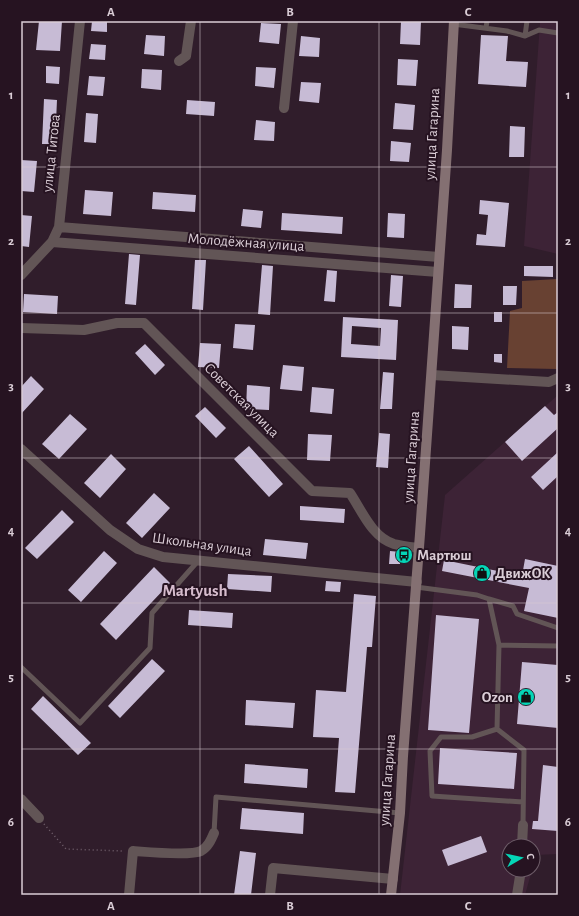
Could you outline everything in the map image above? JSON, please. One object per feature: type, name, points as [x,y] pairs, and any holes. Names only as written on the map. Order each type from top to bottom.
[{"type":"main road","name":"улица Гагарина","points":[[391,895],[400,813],[432,375],[447,150],[453,23]]},
{"type":"street","name":"улица Титова","points":[[21,275],[52,242],[59,227],[80,21]]},
{"type":"street","points":[[179,61],[186,56],[191,21]]},
{"type":"street","points":[[284,108],[293,21]]},
{"type":"street","name":"Молодёжная улица","points":[[59,227],[439,257]]},
{"type":"street","name":"Молодёжная улица","points":[[52,242],[438,272]]},
{"type":"street","name":"Советская улица","points":[[21,328],[84,330],[116,323],[144,323],[312,491],[350,493],[375,533],[386,541],[419,548]]},
{"type":"street","points":[[432,375],[549,382],[558,378]]},
{"type":"street","name":"Школьная улица","points":[[21,449],[110,530],[138,549],[164,557],[417,584]]},
{"type":"street","points":[[21,799],[39,818]]},
{"type":"street","points":[[522,838],[523,824]]},
{"type":"street","points":[[129,895],[133,851],[184,854],[201,851],[210,842],[214,833]]},
{"type":"street","points":[[270,895],[273,868],[393,879]]},
{"type":"street","points":[[517,895],[520,878]]},
{"type":"lane","points":[[486,28],[487,21]]},
{"type":"lane","points":[[525,36],[527,21]]},
{"type":"lane","points":[[453,23],[507,31],[525,36],[540,30],[558,33]]},
{"type":"lane","points":[[21,667],[80,723],[150,648],[152,613],[199,560]]},
{"type":"lane","points":[[417,584],[477,595],[513,606],[517,614],[558,628]]},
{"type":"lane","points":[[489,599],[499,645],[497,729]]},
{"type":"lane","points":[[499,645],[558,646]]},
{"type":"lane","points":[[497,729],[524,750],[523,824]]},
{"type":"lane","points":[[497,729],[472,737],[441,737],[430,751],[432,796],[523,802]]},
{"type":"lane","points":[[214,833],[216,797],[400,813]]},
{"type":"path","points":[[39,818],[66,849],[133,851]]},
{"type":"shaded area","points":[[526,21],[558,21],[558,254],[524,246],[540,23]]},
{"type":"shaded area","points":[[558,279],[557,369],[507,368],[510,311],[522,308],[522,281]]},
{"type":"shaded area","points":[[558,395],[558,854],[541,855],[541,838],[501,838],[501,878],[530,878],[525,895],[400,895],[445,495]]},
{"type":"building","points":[[39,21],[62,21],[60,51],[36,50]]},
{"type":"building","points":[[92,21],[107,21],[107,32],[91,31]]},
{"type":"building","points":[[401,21],[421,21],[420,45],[400,44]]},
{"type":"building","points":[[261,23],[281,24],[279,44],[259,42]]},
{"type":"building","points":[[146,35],[165,36],[164,56],[144,54]]},
{"type":"building","points":[[481,35],[508,36],[506,61],[528,62],[526,87],[478,84]]},
{"type":"building","points":[[301,36],[320,38],[319,57],[299,56]]},
{"type":"building","points":[[91,44],[106,45],[105,60],[89,59]]},
{"type":"building","points":[[398,59],[418,60],[416,86],[397,85]]},
{"type":"building","points":[[46,66],[60,67],[59,84],[46,83]]},
{"type":"building","points":[[256,67],[276,68],[274,88],[255,86]]},
{"type":"building","points":[[142,69],[162,70],[161,90],[141,88]]},
{"type":"building","points":[[89,76],[105,77],[103,96],[87,95]]},
{"type":"building","points":[[301,82],[321,83],[319,103],[299,101]]},
{"type":"building","points":[[44,99],[57,100],[55,144],[42,144]]},
{"type":"building","points":[[187,100],[215,102],[214,116],[186,114]]},
{"type":"building","points":[[395,103],[415,105],[413,130],[393,129]]},
{"type":"building","points":[[86,113],[98,114],[96,143],[84,142]]},
{"type":"building","points":[[256,120],[275,122],[274,141],[254,140]]},
{"type":"building","points":[[510,126],[525,127],[524,157],[509,157]]},
{"type":"building","points":[[391,141],[411,143],[409,162],[390,161]]},
{"type":"building","points":[[21,160],[37,161],[34,192],[21,191]]},
{"type":"building","points":[[85,190],[113,192],[111,216],[83,214]]},
{"type":"building","points":[[153,192],[196,195],[195,212],[152,209]]},
{"type":"building","points":[[480,200],[509,203],[505,247],[476,245],[477,234],[486,235],[488,215],[479,214]]},
{"type":"building","points":[[243,209],[263,211],[261,228],[241,226]]},
{"type":"building","points":[[282,213],[343,217],[342,234],[281,230]]},
{"type":"building","points":[[388,213],[405,214],[404,238],[387,237]]},
{"type":"building","points":[[21,215],[32,216],[29,247],[21,246]]},
{"type":"building","points":[[129,254],[140,255],[136,305],[125,304]]},
{"type":"building","points":[[195,260],[206,260],[203,310],[192,309]]},
{"type":"building","points":[[262,265],[273,266],[270,315],[258,314]]},
{"type":"building","points":[[524,266],[553,266],[553,277],[524,276]]},
{"type":"building","points":[[327,270],[337,271],[335,302],[324,301]]},
{"type":"building","points":[[391,275],[403,276],[401,307],[389,306]]},
{"type":"building","points":[[455,284],[472,285],[471,308],[454,308]]},
{"type":"building","points":[[503,286],[517,286],[516,305],[503,305]]},
{"type":"building","points":[[24,294],[58,296],[57,314],[23,312]]},
{"type":"building","points":[[494,312],[502,312],[502,322],[494,322]]},
{"type":"building","points":[[343,317],[398,320],[396,360],[341,357]],"holes":[[[352,326],[381,328],[380,346],[351,344]]]},
{"type":"building","points":[[235,324],[255,325],[253,350],[233,348]]},
{"type":"building","points":[[452,326],[469,327],[468,350],[452,349]]},
{"type":"building","points":[[200,343],[221,344],[219,368],[198,367]]},
{"type":"building","points":[[145,344],[165,365],[155,375],[135,353]]},
{"type":"building","points":[[494,354],[502,354],[502,363],[494,362]]},
{"type":"building","points":[[283,365],[304,367],[302,391],[280,389]]},
{"type":"building","points":[[383,372],[394,373],[392,409],[380,409]]},
{"type":"building","points":[[31,376],[44,389],[21,414],[21,387]]},
{"type":"building","points":[[247,385],[270,387],[269,410],[246,409]]},
{"type":"building","points":[[312,387],[334,389],[332,414],[310,412]]},
{"type":"building","points":[[545,406],[554,415],[558,412],[558,428],[522,461],[505,442]]},
{"type":"building","points":[[205,407],[226,428],[216,438],[195,416]]},
{"type":"building","points":[[70,414],[87,429],[59,459],[42,444]]},
{"type":"building","points":[[379,433],[390,434],[388,468],[376,467]]},
{"type":"building","points":[[308,434],[332,435],[330,461],[307,460]]},
{"type":"building","points":[[249,446],[283,484],[269,497],[234,459]]},
{"type":"building","points":[[558,452],[558,476],[543,490],[531,477]]},
{"type":"building","points":[[111,454],[126,469],[100,498],[84,483]]},
{"type":"building","points":[[154,493],[170,508],[142,538],[126,523]]},
{"type":"building","points":[[300,506],[345,509],[344,523],[300,520]]},
{"type":"building","points":[[62,510],[74,522],[37,559],[25,548]]},
{"type":"building","points":[[265,539],[308,543],[306,559],[263,555]]},
{"type":"building","points":[[104,551],[117,563],[81,602],[68,590]]},
{"type":"building","points":[[390,551],[401,552],[400,564],[389,564]]},
{"type":"building","points":[[525,559],[558,566],[558,618],[524,611],[529,588],[442,571],[444,560],[522,576]]},
{"type":"building","points":[[154,567],[170,583],[116,640],[100,624]]},
{"type":"building","points":[[228,574],[272,576],[271,592],[227,589]]},
{"type":"building","points":[[326,581],[341,582],[340,592],[325,591]]},
{"type":"building","points":[[354,594],[376,596],[372,647],[367,647],[355,793],[335,792],[339,738],[313,737],[316,690],[346,692]]},
{"type":"building","points":[[189,610],[233,613],[232,628],[188,625]]},
{"type":"building","points":[[436,615],[479,619],[469,733],[428,730]]},
{"type":"building","points":[[152,659],[165,671],[120,718],[108,706]]},
{"type":"building","points":[[522,662],[558,665],[558,728],[517,724]]},
{"type":"building","points":[[43,696],[91,743],[78,755],[31,709]]},
{"type":"building","points":[[246,700],[295,703],[293,728],[245,725]]},
{"type":"building","points":[[440,748],[517,753],[514,789],[438,784]]},
{"type":"building","points":[[245,764],[308,769],[307,788],[244,783]]},
{"type":"building","points":[[543,765],[558,767],[558,831],[532,829],[533,821],[538,821]]},
{"type":"building","points":[[242,808],[304,813],[303,834],[240,829]]},
{"type":"building","points":[[481,836],[487,852],[448,866],[442,850]]},
{"type":"building","points":[[240,851],[256,853],[251,895],[234,895]]},
{"type":"place","name":"Мартюш","points":[[404,555]]},
{"type":"place","name":"ДвижОК","points":[[482,573]]},
{"type":"place","name":"Ozon","points":[[526,697]]},
{"type":"district","name":"Martyush","points":[[195,590]]}]
